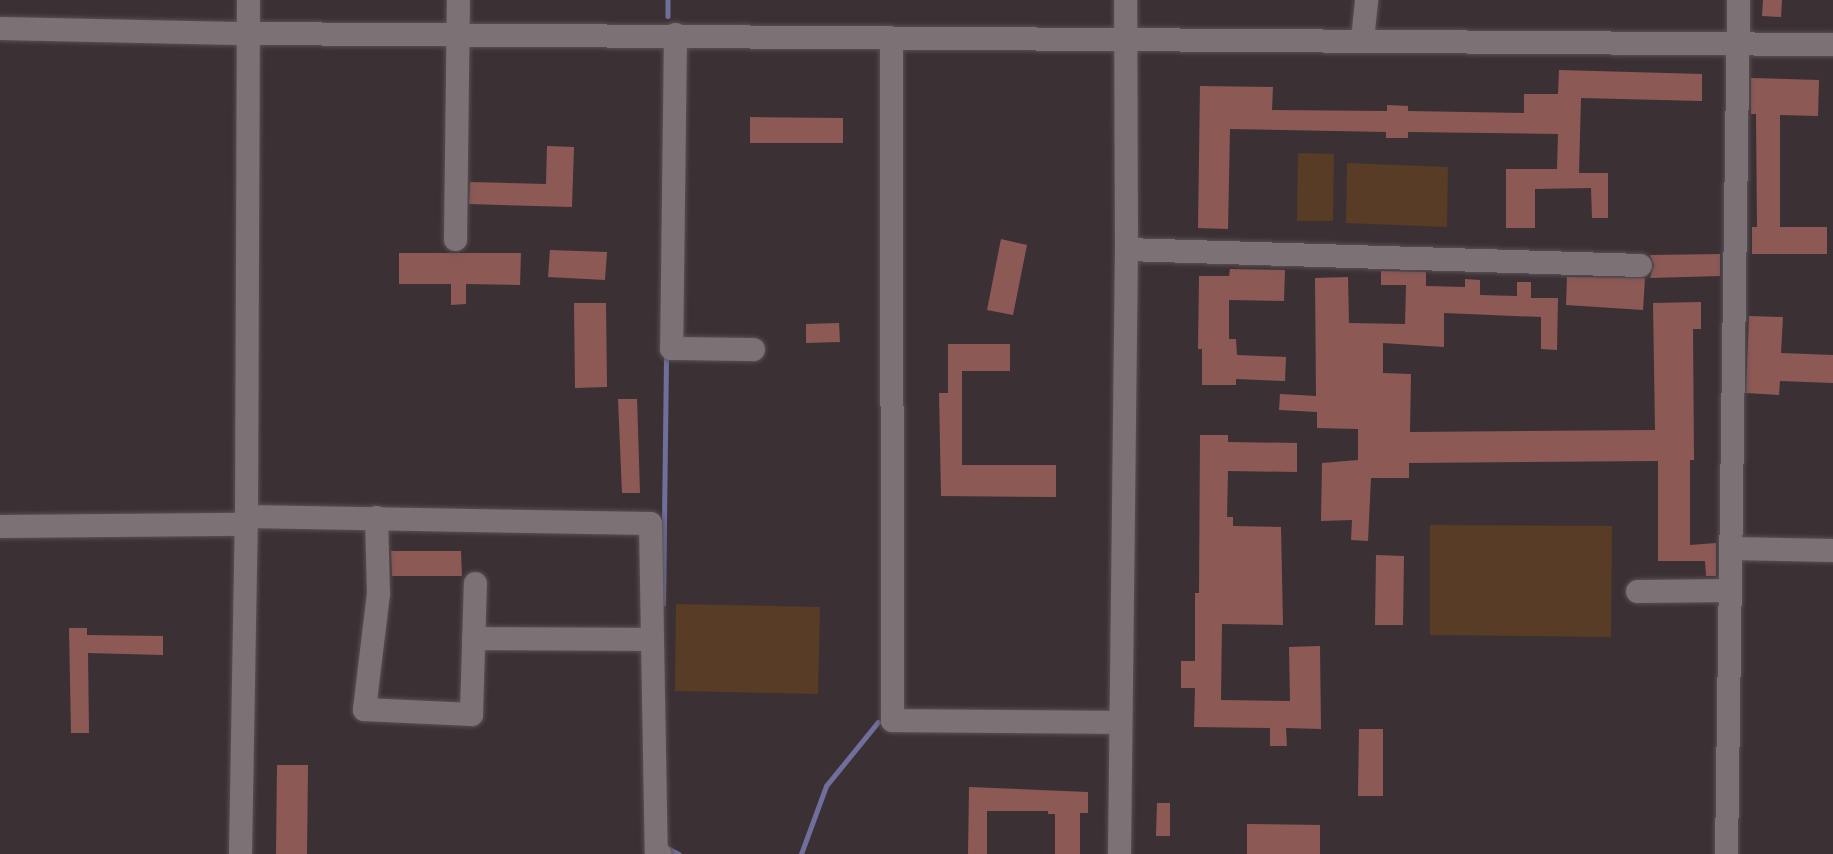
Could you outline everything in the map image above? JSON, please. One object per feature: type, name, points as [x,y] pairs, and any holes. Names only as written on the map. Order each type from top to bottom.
[{"type":"street","points":[[240,854],[246,520],[248,0]]},
{"type":"street","points":[[455,239],[458,0]]},
{"type":"street","points":[[1119,854],[1126,249],[1125,0]]},
{"type":"street","points":[[1363,39],[1366,0]]},
{"type":"street","points":[[1726,854],[1738,0]]},
{"type":"street","points":[[0,28],[248,33],[1833,44]]},
{"type":"street","points":[[675,34],[671,348],[753,349]]},
{"type":"street","points":[[891,38],[892,720],[1119,722]]},
{"type":"street","points":[[1126,249],[1640,265]]},
{"type":"street","points":[[376,517],[378,593],[364,709],[471,714],[475,583]]},
{"type":"street","points":[[0,526],[376,517],[650,523],[656,852],[660,854]]},
{"type":"street","points":[[1731,548],[1833,550]]},
{"type":"street","points":[[1637,591],[1730,590]]},
{"type":"street","points":[[473,638],[652,639]]},
{"type":"shaded area","points":[[1298,153],[1334,154],[1333,221],[1297,221]]},
{"type":"shaded area","points":[[1347,163],[1448,167],[1447,227],[1346,223]]},
{"type":"shaded area","points":[[1430,525],[1612,526],[1611,637],[1430,635]]},
{"type":"shaded area","points":[[676,604],[820,607],[818,694],[675,691]]},
{"type":"building","points":[[1763,0],[1782,0],[1781,17],[1762,16]]},
{"type":"building","points":[[1559,70],[1702,74],[1702,101],[1581,98],[1579,173],[1608,173],[1608,218],[1592,218],[1591,188],[1535,189],[1535,228],[1506,228],[1506,169],[1557,169],[1558,134],[1408,132],[1408,138],[1386,138],[1386,132],[1230,129],[1228,229],[1198,228],[1200,86],[1273,87],[1272,110],[1387,111],[1387,105],[1408,106],[1408,111],[1524,113],[1524,94],[1558,94]]},
{"type":"building","points":[[1751,78],[1819,80],[1818,116],[1780,115],[1780,227],[1827,227],[1827,254],[1752,254],[1752,227],[1757,227],[1756,114],[1751,114]]},
{"type":"building","points":[[750,117],[843,118],[843,143],[750,143]]},
{"type":"building","points":[[547,146],[574,147],[572,207],[469,204],[470,182],[546,184]]},
{"type":"building","points":[[1001,239],[1027,245],[1013,315],[987,310]]},
{"type":"building","points":[[550,250],[607,252],[605,280],[548,277]]},
{"type":"building","points":[[399,253],[521,253],[520,285],[466,284],[466,304],[451,305],[451,284],[399,284]]},
{"type":"building","points":[[1720,254],[1720,276],[1650,278],[1654,265],[1650,255]]},
{"type":"building","points":[[1230,269],[1285,270],[1284,301],[1229,300],[1229,339],[1236,339],[1237,355],[1286,357],[1285,381],[1236,379],[1236,385],[1202,385],[1202,349],[1198,349],[1199,276],[1229,276]]},
{"type":"building","points":[[1381,271],[1426,272],[1426,286],[1465,287],[1465,279],[1480,280],[1480,295],[1517,296],[1517,282],[1531,282],[1531,298],[1558,298],[1557,350],[1541,349],[1541,317],[1444,313],[1444,347],[1383,343],[1383,373],[1411,374],[1410,432],[1655,430],[1653,303],[1701,302],[1701,329],[1693,329],[1694,460],[1690,460],[1690,545],[1716,543],[1716,576],[1706,576],[1705,561],[1658,561],[1658,461],[1409,463],[1409,478],[1371,478],[1368,541],[1351,540],[1352,520],[1321,521],[1322,463],[1358,460],[1358,429],[1317,428],[1317,412],[1279,410],[1280,394],[1316,396],[1315,278],[1348,277],[1349,323],[1405,324],[1406,285],[1381,285]]},
{"type":"building","points":[[1567,277],[1645,278],[1643,310],[1566,305]]},
{"type":"building","points":[[574,303],[606,303],[607,387],[575,388]]},
{"type":"building","points":[[1749,316],[1783,317],[1781,353],[1833,355],[1833,383],[1780,381],[1779,395],[1746,393]]},
{"type":"building","points":[[839,323],[840,342],[806,343],[806,324]]},
{"type":"building","points":[[948,344],[1010,344],[1010,371],[962,371],[962,465],[1056,465],[1056,497],[941,496],[939,393],[948,393]]},
{"type":"building","points":[[618,399],[637,399],[640,493],[622,493]]},
{"type":"building","points":[[1200,435],[1228,435],[1228,442],[1297,443],[1297,472],[1228,471],[1227,517],[1233,517],[1233,526],[1281,527],[1283,625],[1222,624],[1221,700],[1290,701],[1289,647],[1320,646],[1321,729],[1286,728],[1287,746],[1270,746],[1270,728],[1194,727],[1195,688],[1181,688],[1181,661],[1195,661],[1195,593],[1199,593]]},
{"type":"building","points":[[391,551],[461,551],[462,576],[392,576]]},
{"type":"building","points":[[1376,555],[1404,556],[1403,625],[1375,625]]},
{"type":"building","points":[[69,628],[87,628],[87,635],[163,636],[163,655],[88,653],[89,733],[71,733]]},
{"type":"building","points":[[1359,729],[1383,729],[1383,796],[1358,796]]},
{"type":"building","points":[[277,765],[308,765],[307,854],[276,854]]},
{"type":"building","points":[[969,787],[1088,792],[1088,813],[1080,813],[1080,854],[1055,854],[1055,814],[1048,814],[1048,811],[987,811],[987,854],[968,854]]},
{"type":"building","points":[[1157,803],[1170,803],[1170,836],[1156,836]]},
{"type":"building","points":[[1247,824],[1320,825],[1320,854],[1247,854]]},
{"type":"waterway","points":[[668,0],[668,16]]},
{"type":"waterway","points":[[663,604],[666,354]]},
{"type":"waterway","points":[[801,854],[826,786],[878,722]]},
{"type":"waterway","points":[[667,848],[679,854]]}]
